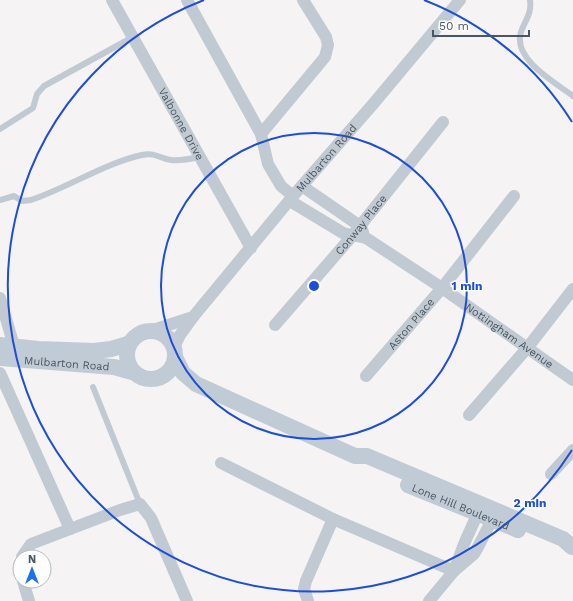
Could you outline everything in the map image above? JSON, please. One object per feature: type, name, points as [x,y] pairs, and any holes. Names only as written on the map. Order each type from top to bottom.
[{"type":"street","name":"Valbonne Drive","points":[[112,0],[250,248]]},
{"type":"street","name":"Nottingham Avenue","points":[[187,0],[261,134],[268,164],[281,186],[291,198],[343,233],[366,238],[442,288],[573,380]]},
{"type":"street","points":[[261,134],[325,57],[328,45],[326,38],[303,0]]},
{"type":"street","name":"Mulbarton Road","points":[[0,358],[114,367],[132,372],[149,380],[167,374],[173,366],[180,335],[193,317],[291,198],[374,103],[460,0]]},
{"type":"street","name":"Conway Place","points":[[275,325],[352,236],[442,122]]},
{"type":"street","points":[[302,186],[360,226],[366,238]]},
{"type":"street","name":"Aston Place","points":[[366,376],[442,288],[514,196]]},
{"type":"street","points":[[469,414],[528,347],[573,289]]},
{"type":"street","points":[[0,298],[7,346]]},
{"type":"street","name":"Mulbarton Road","points":[[7,346],[94,351],[111,349],[128,344],[135,336],[143,331],[153,330],[193,317]]},
{"type":"street","points":[[153,330],[162,333],[170,339],[175,352]]},
{"type":"street","points":[[128,344],[126,353],[127,363],[132,372]]},
{"type":"street","name":"Lone Hill Boulevard","points":[[175,352],[183,373],[196,384]]},
{"type":"street","points":[[0,374],[70,529]]},
{"type":"street","name":"Lone Hill Boulevard","points":[[158,378],[196,384],[355,456],[367,456],[487,512],[563,539],[573,547]]},
{"type":"street","points":[[551,474],[573,450]]},
{"type":"street","points":[[221,463],[333,519],[454,572]]},
{"type":"street","points":[[28,549],[32,544],[120,510],[140,504],[151,518],[187,601]]},
{"type":"street","points":[[429,601],[454,572],[474,554],[487,512]]},
{"type":"street","points":[[308,601],[304,589],[306,581],[333,519]]},
{"type":"street","points":[[25,589],[29,601]]},
{"type":"lane","points":[[530,0],[531,9],[529,16],[519,38],[524,54],[536,68],[573,96]]},
{"type":"lane","points":[[0,129],[33,108],[37,94],[44,86],[133,38]]},
{"type":"lane","points":[[0,200],[14,196],[22,201],[31,200],[112,166],[149,154],[170,160],[199,157]]},
{"type":"lane","points":[[93,387],[140,504]]}]
